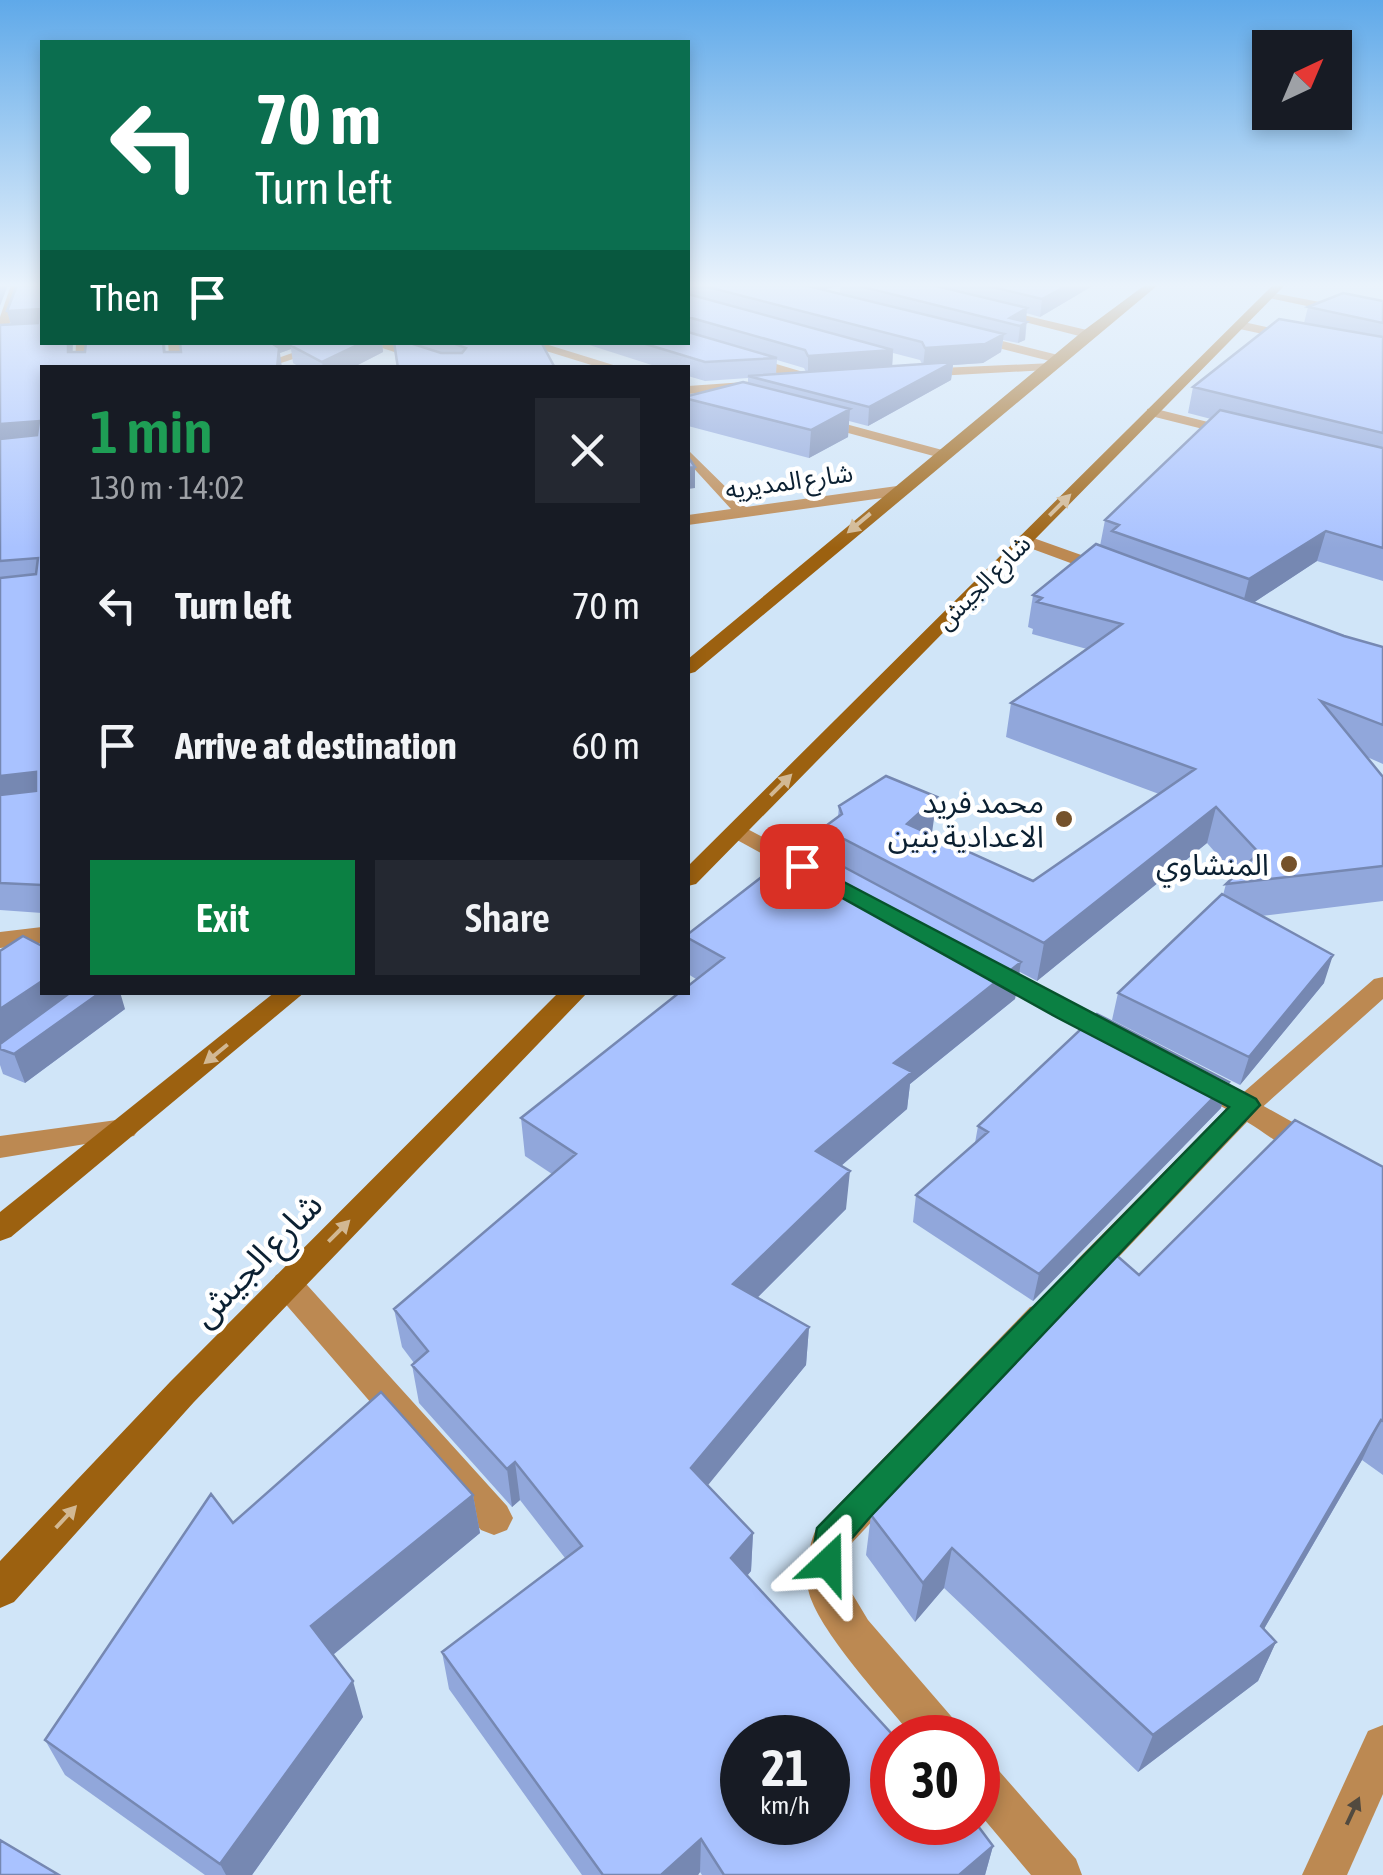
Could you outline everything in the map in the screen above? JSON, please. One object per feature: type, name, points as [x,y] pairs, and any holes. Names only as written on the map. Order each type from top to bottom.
[{"type":"main road","points":[[690,666],[1039,372]]},
{"type":"main road","name":"شارع الجيش","points":[[690,877],[1191,372]]},
{"type":"main road","points":[[0,1230],[288,995]]},
{"type":"main road","name":"شارع الجيش","points":[[0,1589],[287,1284],[572,995]]},
{"type":"street","points":[[790,372],[815,380]]},
{"type":"street","points":[[691,388],[835,378]]},
{"type":"street","points":[[691,388],[754,404]]},
{"type":"street","points":[[1152,412],[1248,437]]},
{"type":"street","points":[[792,414],[941,454]]},
{"type":"street","points":[[690,456],[743,513]]},
{"type":"street","name":"شارع المديريه","points":[[690,520],[898,491]]},
{"type":"street","points":[[1025,540],[1134,580]]},
{"type":"street","points":[[736,830],[840,888]]},
{"type":"street","points":[[0,940],[40,935]]},
{"type":"street","points":[[962,955],[1247,1105],[1338,1162]]},
{"type":"street","points":[[923,1715],[854,1634],[826,1588],[830,1539],[1247,1105],[1383,984]]},
{"type":"street","points":[[4,1142],[124,1128]]},
{"type":"street","points":[[287,1284],[494,1518]]},
{"type":"street","points":[[1324,1875],[1383,1746]]},
{"type":"street","points":[[1000,1805],[1060,1875]]},
{"type":"building","points":[[0,372],[40,372],[40,885],[0,883],[0,795],[36,791],[36,772],[0,776],[0,578],[36,574],[38,558],[0,561],[0,439],[37,435],[39,421],[0,424]]},
{"type":"building","points":[[799,372],[933,372],[869,407],[748,376]]},
{"type":"building","points":[[1211,372],[1383,372],[1383,433],[1193,387]]},
{"type":"building","points":[[743,382],[850,409],[811,430],[690,400],[690,395]]},
{"type":"building","points":[[1220,410],[1383,448],[1383,548],[1326,531],[1249,579],[1112,531],[1119,525],[1105,520]]},
{"type":"building","points":[[1096,544],[1383,647],[1383,725],[1321,701],[1383,777],[1383,866],[1226,884],[1259,853],[1216,807],[1044,943],[823,828],[842,814],[839,806],[886,776],[937,797],[907,824],[1033,881],[1195,769],[1011,703],[1122,624],[1037,602],[1042,598],[1033,595]]},
{"type":"building","points":[[803,845],[1021,962],[894,1063],[912,1072],[816,1151],[850,1171],[733,1284],[809,1327],[691,1468],[753,1533],[731,1558],[875,1715],[870,1715],[870,1845],[992,1845],[959,1875],[724,1875],[701,1839],[661,1875],[603,1875],[442,1652],[582,1546],[515,1462],[507,1469],[412,1365],[428,1351],[394,1309],[576,1154],[521,1118],[676,995],[690,995],[690,984],[724,958],[690,939],[690,932]]},
{"type":"building","points":[[1222,894],[1333,955],[1249,1057],[1118,993]]},
{"type":"building","points":[[23,936],[40,945],[40,982],[0,1009],[0,951]]},
{"type":"building","points":[[67,995],[97,995],[14,1054],[0,1049],[0,1044]]},
{"type":"building","points":[[1097,1014],[1229,1082],[1039,1274],[916,1195],[988,1132],[978,1126]]},
{"type":"building","points":[[1295,1120],[1383,1167],[1383,1421],[1261,1626],[1276,1642],[1153,1735],[952,1548],[923,1583],[871,1515],[1025,1346],[1018,1341],[1107,1247],[1139,1275]]},
{"type":"building","points":[[381,1392],[473,1495],[311,1626],[353,1681],[220,1864],[45,1740],[211,1494],[233,1523]]},
{"type":"building","points":[[0,1840],[59,1875],[0,1875]]},
{"type":"place","name":"محمد فريد الاعدادية بنين","points":[[1064,819]]},
{"type":"place","name":"المنشاوي","points":[[1289,864]]},
{"type":"route","points":[[802,866],[1066,1012],[1247,1105],[859,1505],[830,1539],[828,1563]]}]
